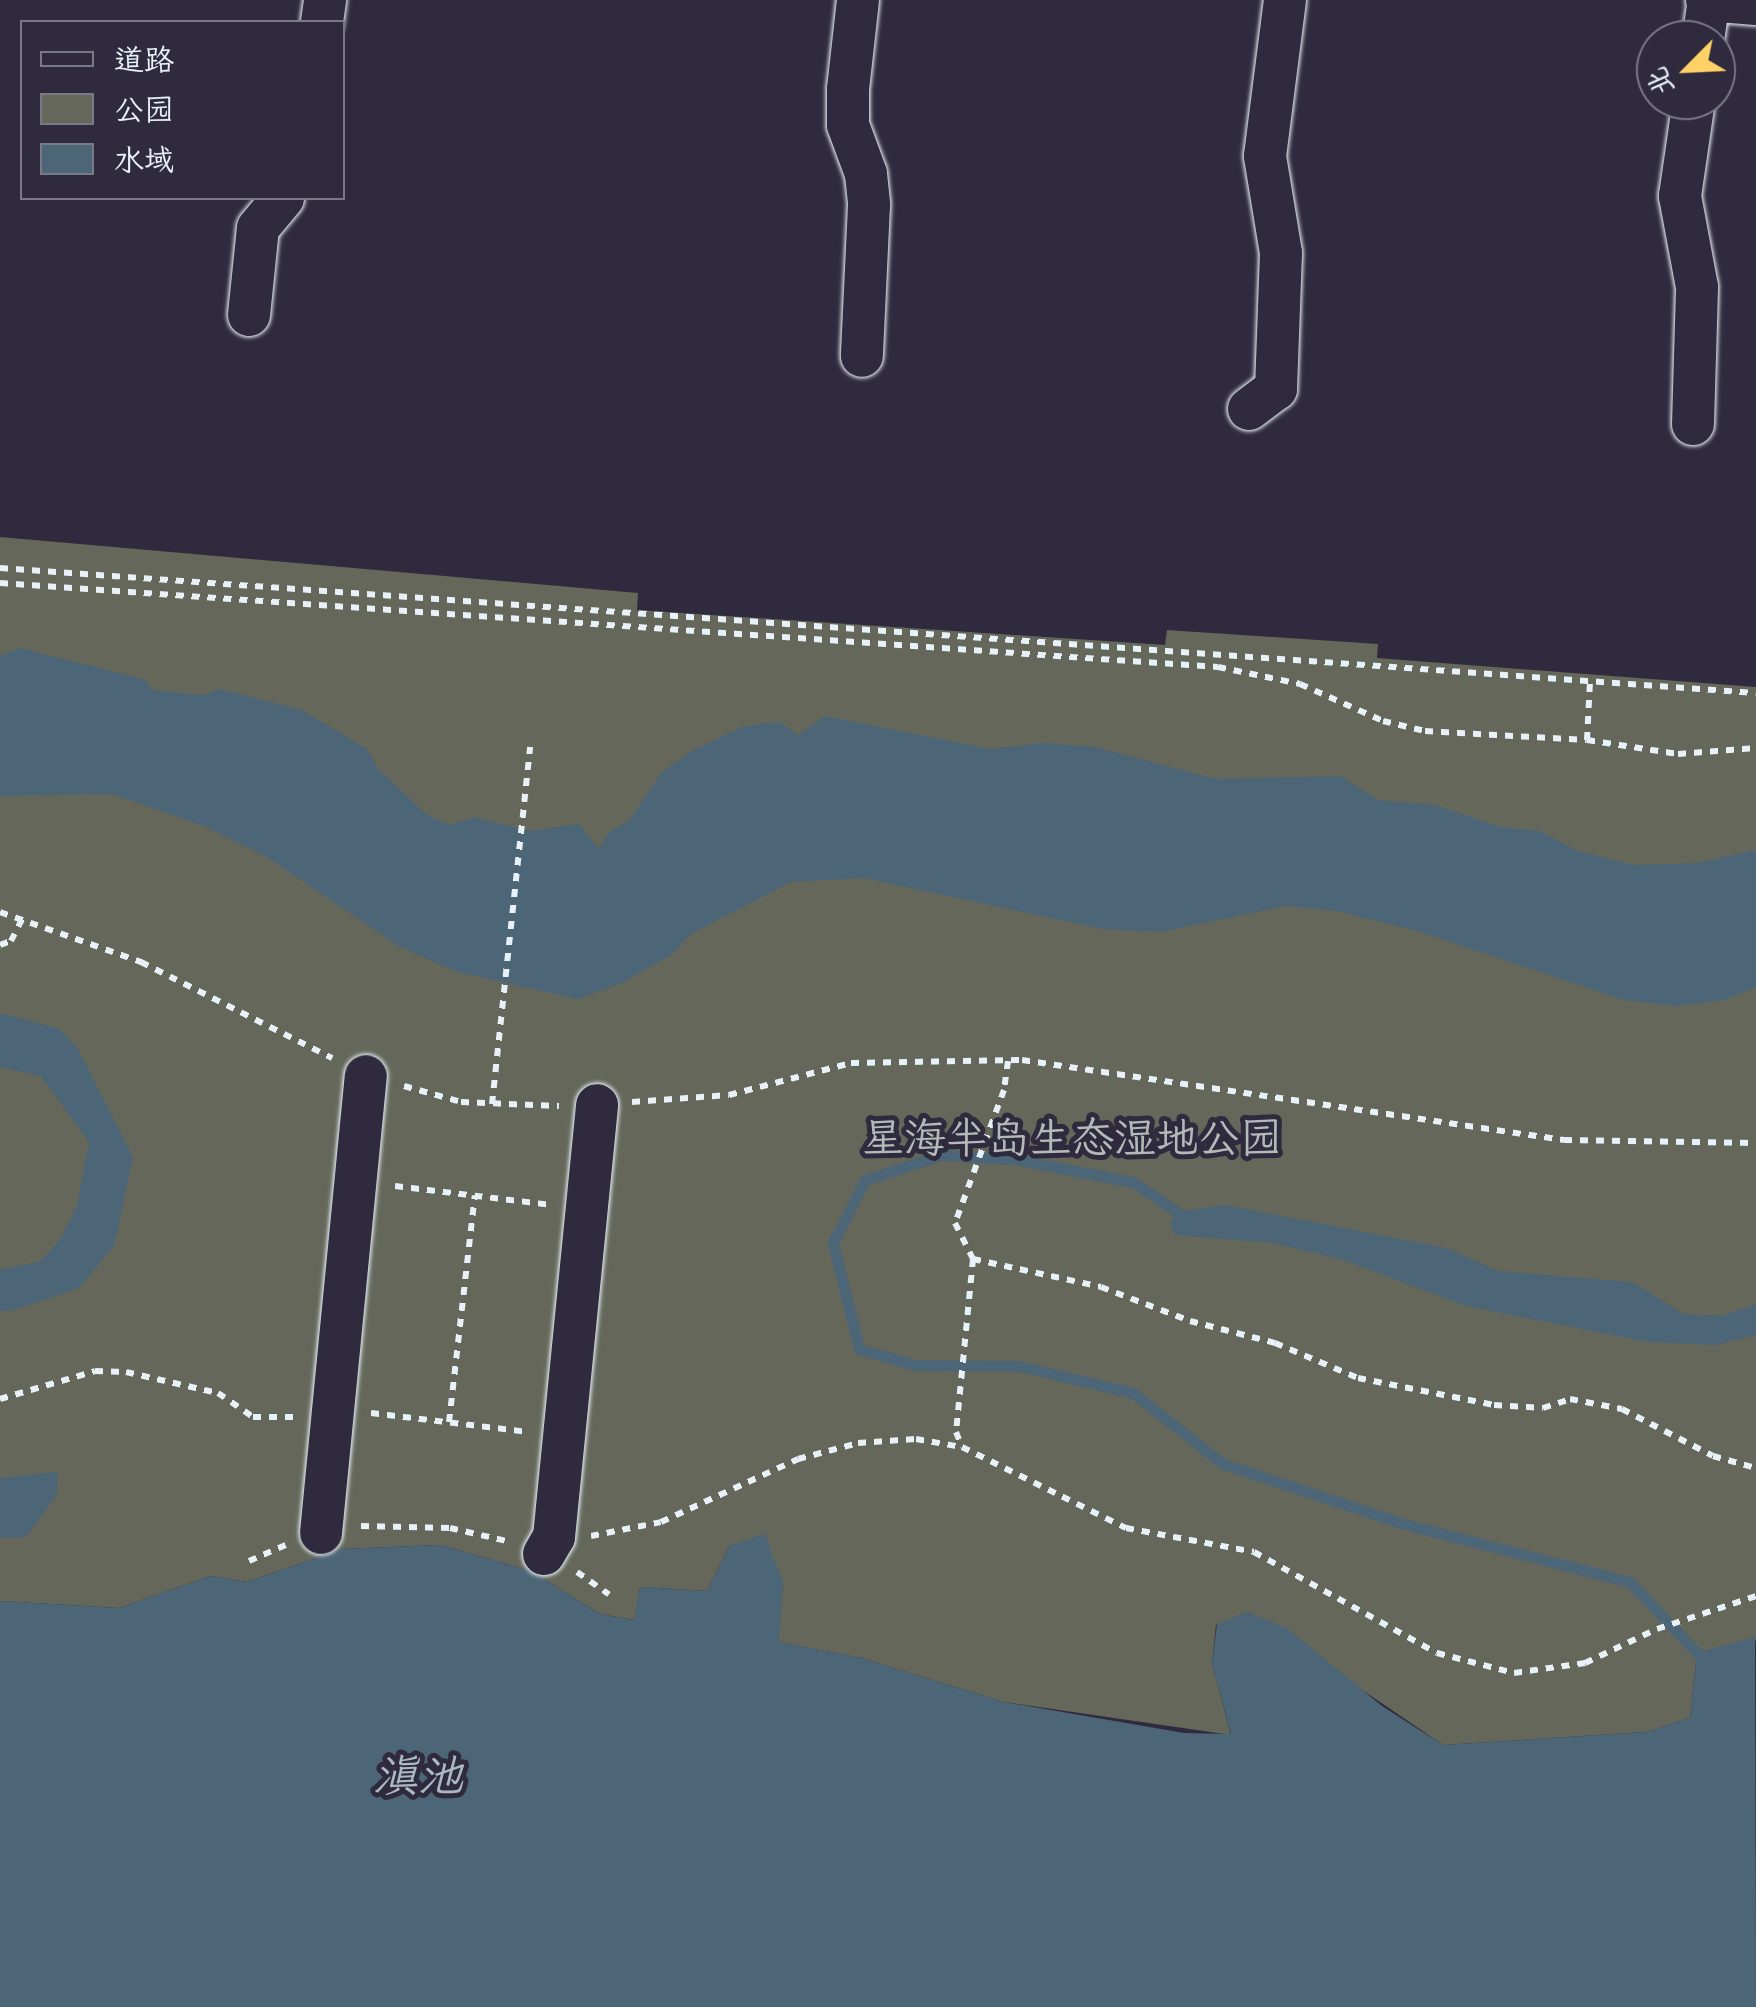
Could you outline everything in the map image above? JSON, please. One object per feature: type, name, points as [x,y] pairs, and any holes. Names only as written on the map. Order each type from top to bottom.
[{"type":"street","points":[[858,0],[848,126],[866,174],[868,206],[862,356]]},
{"type":"street","points":[[1250,409],[1276,389],[1281,253],[1265,156],[1285,0]]},
{"type":"street","points":[[1708,0],[1756,4]]},
{"type":"street","points":[[1691,120],[1680,196],[1697,287],[1693,424]]},
{"type":"street","points":[[249,315],[258,228],[281,200]]},
{"type":"street","points":[[320,1533],[366,1076]]},
{"type":"street","points":[[549,1545],[564,1436],[597,1105]]},
{"type":"path","points":[[0,568],[1165,654],[1190,649],[1334,658],[1374,668],[1756,693]]},
{"type":"path","points":[[0,584],[1218,667],[1300,684],[1383,721],[1424,731],[1588,740],[1678,754],[1756,748]]},
{"type":"path","points":[[624,614],[624,628]]},
{"type":"path","points":[[1588,740],[1590,681]]},
{"type":"path","points":[[492,1104],[530,747]]},
{"type":"path","points":[[0,912],[142,962],[366,1076],[492,1104],[597,1105],[730,1095],[851,1063],[1008,1060],[1564,1140],[1756,1143]]},
{"type":"path","points":[[0,944],[10,940],[22,919]]},
{"type":"path","points":[[962,1447],[960,1412],[973,1259],[956,1223],[957,1212],[988,1122],[1004,1090],[1008,1060]]},
{"type":"path","points":[[356,1182],[587,1209]]},
{"type":"path","points":[[449,1422],[474,1196]]},
{"type":"path","points":[[973,1259],[1100,1287],[1190,1321],[1275,1342],[1358,1378],[1494,1405],[1542,1408],[1570,1399],[1622,1409],[1713,1456],[1756,1468]]},
{"type":"path","points":[[0,1398],[94,1371],[218,1393],[253,1417],[333,1409],[564,1436]]},
{"type":"path","points":[[249,1560],[320,1533],[402,1524],[549,1545],[624,1533],[798,1459],[858,1443],[916,1440],[962,1447],[1126,1528],[1254,1552],[1437,1653],[1514,1673],[1585,1663],[1657,1628],[1754,1598]]},
{"type":"path","points":[[549,1545],[608,1594]]},
{"type":"green space","name":"星海半岛生态湿地公园","points":[[0,537],[638,593],[637,610],[1165,645],[1167,630],[1378,644],[1377,658],[1756,687],[1756,1643],[1755,1638],[1697,1653],[1690,1718],[1646,1732],[1443,1745],[1248,1612],[1216,1625],[1212,1663],[1231,1735],[1004,1702],[861,1658],[778,1642],[783,1583],[730,1545],[707,1591],[640,1587],[635,1620],[600,1614],[531,1571],[440,1545],[342,1549],[247,1582],[211,1576],[119,1608],[0,1601]]},
{"type":"water","points":[[20,648],[146,680],[152,690],[204,695],[219,689],[302,710],[367,749],[379,770],[427,815],[450,825],[474,817],[529,831],[579,824],[599,849],[609,832],[630,820],[661,773],[694,750],[744,726],[780,722],[798,735],[825,716],[991,749],[1041,743],[1095,747],[1216,779],[1340,776],[1378,800],[1435,805],[1500,827],[1540,831],[1578,851],[1633,865],[1697,863],[1756,850],[1756,987],[1725,1000],[1676,1006],[1624,1000],[1418,931],[1336,911],[1285,906],[1160,932],[1102,929],[864,878],[791,882],[691,934],[671,955],[622,983],[578,999],[457,972],[400,947],[267,857],[204,826],[113,794],[0,796],[0,656]]},
{"type":"water","points":[[0,1013],[60,1029],[78,1049],[133,1157],[114,1246],[79,1288],[11,1311],[0,1311],[0,1270],[40,1261],[59,1241],[77,1206],[89,1142],[41,1076],[0,1067]]},
{"type":"water","points":[[1225,1205],[1447,1248],[1498,1271],[1632,1282],[1684,1314],[1722,1316],[1756,1304],[1756,1335],[1716,1345],[1648,1342],[1466,1306],[1341,1259],[1273,1243],[1175,1235],[1170,1224],[1177,1212]]},
{"type":"water","points":[[58,1472],[57,1495],[26,1537],[0,1538],[0,1478]]},
{"type":"water","name":"滇池","points":[[765,1534],[783,1583],[779,1642],[861,1658],[1004,1702],[1184,1733],[1231,1734],[1212,1663],[1217,1624],[1247,1612],[1287,1628],[1382,1706],[1443,1745],[1646,1732],[1690,1718],[1697,1653],[1755,1637],[1756,2007],[0,2007],[0,1601],[119,1608],[211,1576],[247,1582],[342,1549],[440,1545],[531,1571],[600,1614],[634,1620],[640,1587],[707,1591],[730,1545]]},
{"type":"waterway","points":[[1177,1212],[1133,1182],[1013,1159],[941,1155],[865,1180],[833,1243],[859,1349],[915,1365],[1019,1366],[1133,1393],[1223,1464],[1404,1524],[1630,1582],[1697,1653]]}]
